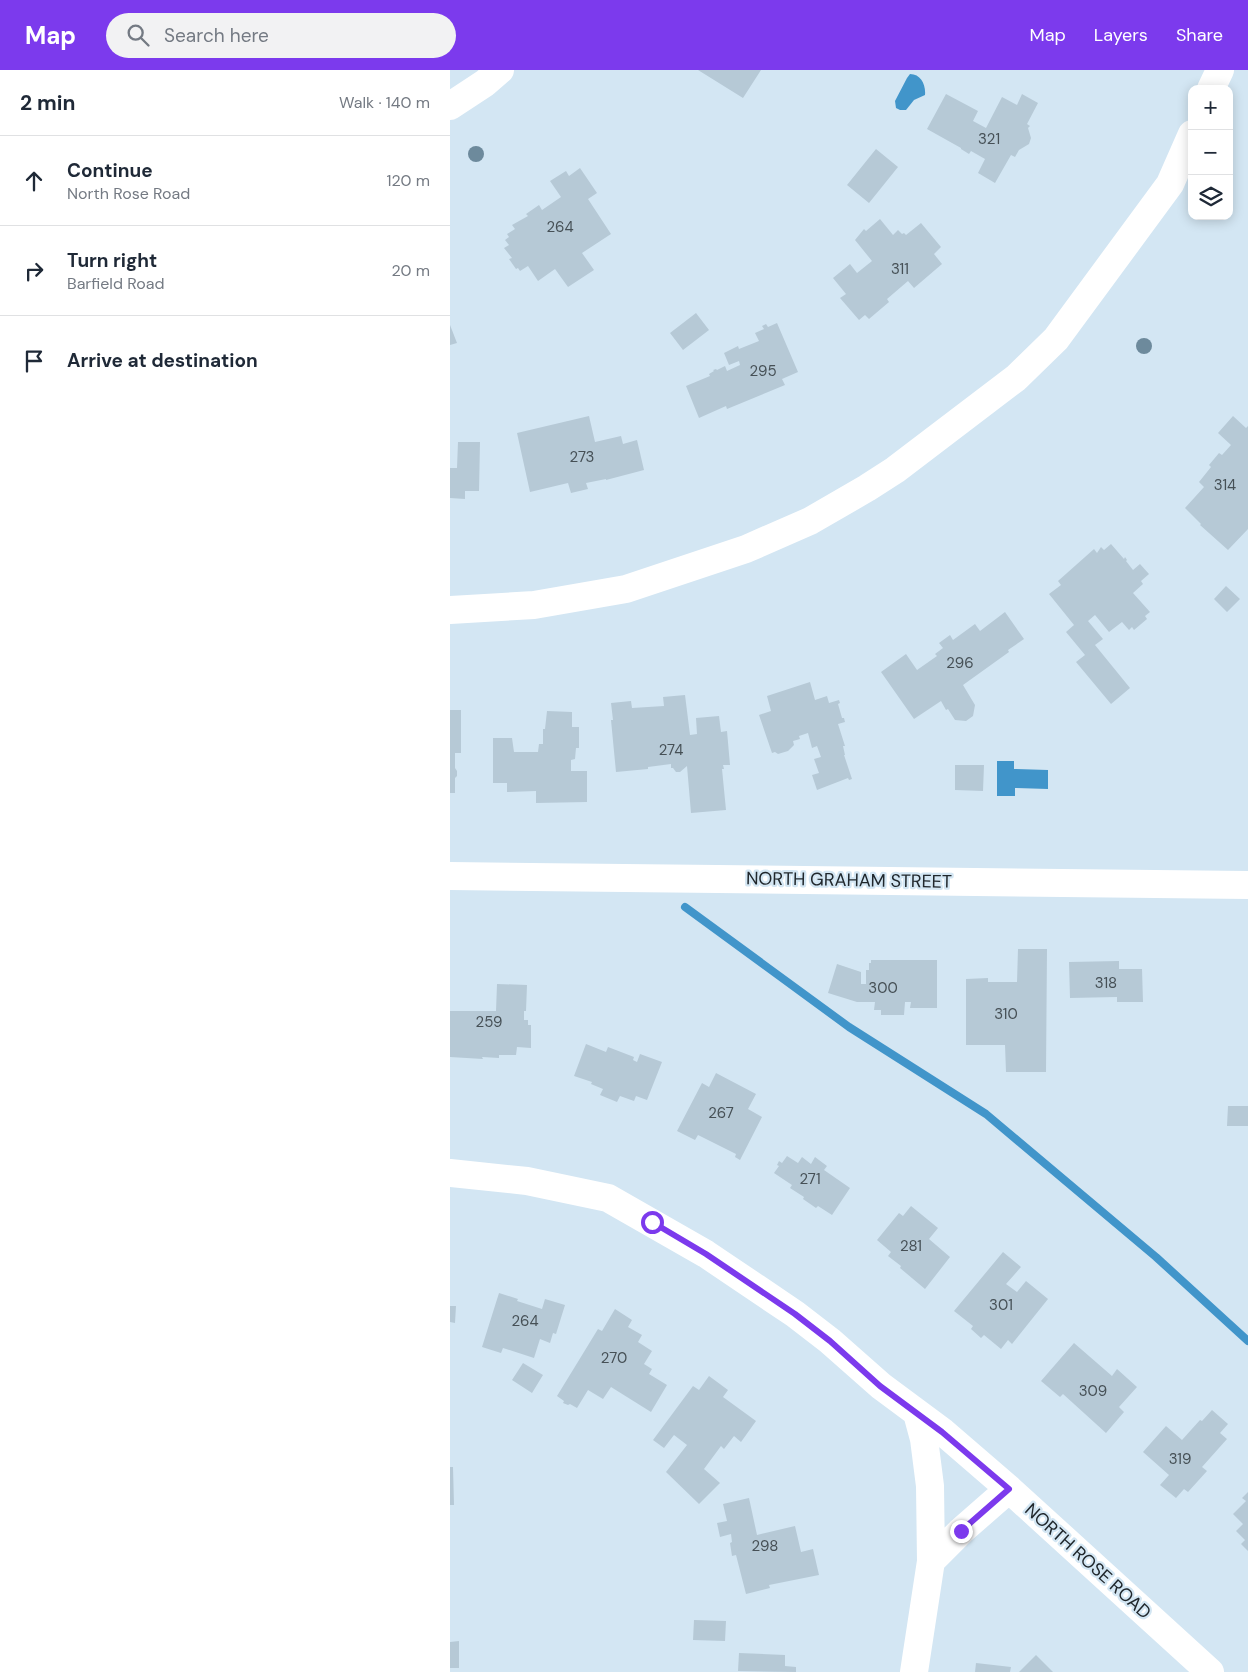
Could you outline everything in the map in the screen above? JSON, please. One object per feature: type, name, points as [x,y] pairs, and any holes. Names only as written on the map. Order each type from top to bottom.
[{"type":"street","points":[[450,106],[485,83],[500,70]]},
{"type":"street","points":[[1213,85],[1220,70]]},
{"type":"street","points":[[450,610],[534,605],[626,589],[746,549],[810,521],[867,488],[895,470],[1016,378],[1056,339],[1170,184],[1188,143]]},
{"type":"street","name":"NORTH GRAHAM STREET","points":[[450,876],[1248,885]]},
{"type":"street","name":"NORTH ROSE ROAD","points":[[450,1173],[527,1181],[608,1198],[706,1254],[773,1299],[830,1341],[880,1386],[942,1432],[1009,1489],[1210,1672]]},
{"type":"street","points":[[914,1672],[931,1561],[930,1486],[924,1438],[918,1413]]},
{"type":"street","points":[[931,1561],[961,1531],[1009,1489]]},
{"type":"water","points":[[910,74],[920,78],[925,88],[925,95],[914,100],[906,110],[900,110],[896,108],[895,101]]},
{"type":"water","points":[[997,761],[1014,761],[1014,769],[1048,770],[1048,789],[1015,788],[1015,796],[997,796]]},
{"type":"building","points":[[698,70],[761,70],[743,98]]},
{"type":"building","points":[[946,94],[978,111],[973,121],[986,128],[1002,97],[1017,105],[1022,94],[1038,103],[1027,124],[1030,126],[1028,128],[1031,138],[1029,144],[1019,150],[1015,157],[1011,155],[995,183],[978,173],[985,159],[971,151],[969,154],[927,129]]},
{"type":"building","points":[[876,149],[898,167],[869,203],[847,185]]},
{"type":"building","points":[[580,168],[597,193],[588,199],[611,234],[582,253],[594,270],[568,287],[555,269],[538,281],[528,266],[520,271],[518,268],[516,269],[509,259],[512,258],[504,248],[509,245],[505,240],[509,237],[507,234],[515,229],[512,225],[528,216],[526,214],[539,205],[542,210],[561,197],[550,181],[566,171],[569,176]]},
{"type":"building","points":[[880,219],[893,235],[898,230],[906,235],[921,223],[941,247],[934,254],[942,264],[914,288],[908,281],[887,299],[889,302],[869,319],[865,315],[859,320],[840,298],[846,294],[833,278],[850,264],[857,273],[872,261],[855,240],[864,229],[866,231]]},
{"type":"building","points":[[696,313],[709,330],[683,350],[670,333]]},
{"type":"building","points":[[777,323],[798,372],[782,379],[785,385],[727,409],[726,406],[699,418],[686,386],[710,376],[709,374],[713,370],[725,366],[727,371],[740,365],[739,361],[729,365],[724,353],[738,346],[739,349],[759,341],[755,333],[764,329],[762,326],[766,324],[768,327]]},
{"type":"building","points":[[450,325],[457,343],[450,345]]},
{"type":"building","points":[[589,416],[595,442],[621,436],[623,444],[637,440],[644,470],[586,483],[588,489],[571,493],[568,483],[530,492],[517,433]]},
{"type":"building","points":[[1233,416],[1246,428],[1248,426],[1248,529],[1228,550],[1200,525],[1185,508],[1204,487],[1199,482],[1211,467],[1209,465],[1219,453],[1222,455],[1231,445],[1218,433]]},
{"type":"building","points":[[458,442],[480,442],[479,491],[465,491],[465,499],[450,498],[450,468],[457,468]]},
{"type":"building","points":[[1111,544],[1124,559],[1125,557],[1133,570],[1140,564],[1149,574],[1141,581],[1143,584],[1133,593],[1150,612],[1145,616],[1147,619],[1134,630],[1132,627],[1129,630],[1122,622],[1109,632],[1095,615],[1088,621],[1103,639],[1095,645],[1130,688],[1111,704],[1076,662],[1085,655],[1066,632],[1074,625],[1049,594],[1061,585],[1058,581],[1094,549],[1097,553],[1101,547],[1104,550]]},
{"type":"building","points":[[1226,586],[1240,599],[1227,612],[1214,599]]},
{"type":"building","points":[[1005,612],[1024,639],[963,685],[975,705],[973,716],[966,721],[955,720],[941,701],[914,719],[881,672],[906,654],[917,670],[937,656],[935,654],[943,648],[939,643],[950,635],[953,640],[975,624],[980,631]]},
{"type":"building","points":[[810,682],[815,700],[827,696],[829,703],[839,700],[840,703],[838,704],[845,722],[838,724],[845,746],[843,746],[844,755],[852,779],[849,780],[848,778],[817,790],[812,775],[819,773],[814,759],[821,757],[817,746],[812,748],[808,733],[799,736],[800,739],[793,741],[794,745],[788,751],[778,754],[772,753],[759,715],[771,711],[767,696]]},
{"type":"building","points":[[685,695],[690,735],[697,734],[696,718],[719,716],[721,732],[727,731],[730,765],[723,765],[724,769],[722,769],[726,810],[691,813],[687,766],[680,772],[676,772],[671,768],[671,764],[648,767],[648,769],[616,772],[611,703],[631,701],[632,708],[664,706],[663,697]]},
{"type":"building","points":[[450,710],[461,710],[461,753],[455,753],[457,776],[455,778],[455,793],[450,793]]},
{"type":"building","points":[[547,711],[572,712],[572,727],[579,727],[579,748],[576,748],[575,759],[571,760],[571,771],[587,771],[587,802],[536,803],[536,791],[507,792],[507,783],[493,783],[493,738],[512,738],[514,752],[538,752],[539,744],[543,744],[543,729],[545,729]]},
{"type":"building","points":[[955,765],[984,765],[983,791],[955,790]]},
{"type":"building","points":[[1018,949],[1047,949],[1046,1072],[1006,1072],[1005,1045],[966,1045],[966,979],[988,978],[988,982],[1017,982]]},
{"type":"building","points":[[871,960],[937,960],[937,1008],[910,1008],[911,1002],[905,1002],[904,1015],[881,1015],[881,1010],[874,1010],[875,1002],[857,1002],[828,993],[837,964],[861,972],[861,984],[866,984],[866,970],[869,970]]},
{"type":"building","points":[[1119,961],[1119,969],[1142,969],[1143,1002],[1117,1002],[1117,997],[1070,998],[1069,962]]},
{"type":"building","points":[[497,984],[527,985],[524,1020],[528,1020],[528,1025],[531,1025],[531,1048],[517,1047],[516,1055],[499,1055],[499,1058],[450,1057],[450,1011],[496,1011]]},
{"type":"building","points":[[586,1044],[606,1052],[608,1047],[634,1057],[633,1060],[637,1062],[640,1054],[662,1062],[647,1100],[636,1096],[634,1101],[620,1096],[617,1102],[600,1095],[603,1089],[591,1084],[592,1082],[574,1076]]},
{"type":"building","points":[[716,1073],[756,1094],[748,1109],[762,1117],[740,1160],[735,1157],[736,1154],[698,1135],[695,1140],[677,1131],[702,1083],[709,1087]]},
{"type":"building","points":[[1228,1106],[1248,1106],[1248,1126],[1227,1126]]},
{"type":"building","points":[[787,1156],[798,1163],[802,1157],[811,1164],[815,1157],[827,1166],[824,1170],[850,1188],[832,1215],[818,1206],[816,1208],[803,1199],[804,1197],[790,1188],[792,1185],[774,1173],[779,1166],[777,1165],[779,1161],[782,1163]]},
{"type":"building","points":[[911,1206],[938,1228],[929,1239],[950,1257],[925,1289],[888,1256],[891,1252],[877,1240],[899,1213],[903,1216]]},
{"type":"building","points":[[1003,1252],[1021,1267],[1006,1284],[1017,1292],[1026,1281],[1048,1299],[1012,1344],[1008,1340],[1001,1349],[984,1335],[981,1338],[971,1329],[973,1326],[954,1311]]},
{"type":"building","points":[[499,1293],[542,1309],[545,1299],[565,1305],[556,1334],[553,1333],[550,1343],[540,1339],[534,1358],[503,1348],[501,1353],[482,1347]]},
{"type":"building","points":[[450,1306],[456,1306],[455,1323],[450,1322]]},
{"type":"building","points":[[615,1309],[632,1320],[628,1327],[642,1335],[638,1342],[652,1351],[644,1364],[652,1369],[649,1374],[667,1385],[651,1412],[611,1387],[603,1399],[588,1390],[577,1408],[563,1403],[564,1401],[557,1396],[598,1329],[602,1331]]},
{"type":"building","points":[[1074,1343],[1112,1376],[1117,1369],[1137,1387],[1119,1407],[1124,1412],[1106,1433],[1063,1394],[1060,1397],[1041,1381]]},
{"type":"building","points":[[523,1363],[543,1375],[532,1393],[512,1380]]},
{"type":"building","points":[[709,1376],[728,1390],[723,1397],[756,1421],[741,1442],[734,1436],[724,1449],[721,1446],[704,1469],[720,1483],[699,1504],[666,1472],[687,1445],[674,1435],[664,1448],[653,1440],[693,1386],[699,1390]]},
{"type":"building","points":[[1212,1410],[1228,1424],[1220,1433],[1227,1439],[1202,1467],[1207,1471],[1188,1492],[1184,1489],[1176,1498],[1160,1485],[1169,1475],[1143,1452],[1166,1426],[1182,1440]]},
{"type":"building","points":[[450,1467],[453,1467],[454,1505],[450,1505]]},
{"type":"building","points":[[1248,1492],[1248,1551],[1241,1544],[1245,1540],[1236,1531],[1243,1524],[1233,1514],[1246,1501],[1242,1498]]},
{"type":"building","points":[[749,1498],[757,1535],[795,1526],[801,1552],[813,1549],[819,1575],[769,1585],[770,1588],[746,1594],[736,1555],[732,1556],[731,1534],[720,1537],[717,1523],[727,1521],[723,1504]]},
{"type":"building","points":[[694,1620],[726,1621],[725,1641],[693,1640]]},
{"type":"building","points":[[459,1641],[459,1668],[450,1668],[450,1642]]},
{"type":"building","points":[[739,1653],[785,1655],[785,1666],[796,1667],[796,1672],[738,1671]]},
{"type":"building","points":[[1036,1655],[1053,1672],[1019,1672]]},
{"type":"building","points":[[976,1663],[1011,1667],[1010,1672],[975,1672]]},
{"type":"waterway","points":[[685,907],[849,1027],[986,1114],[1156,1257],[1248,1341]]},
{"type":"route","points":[[652,1222],[706,1254],[795,1314],[830,1341],[880,1386],[942,1432],[1009,1489],[961,1531]]}]
